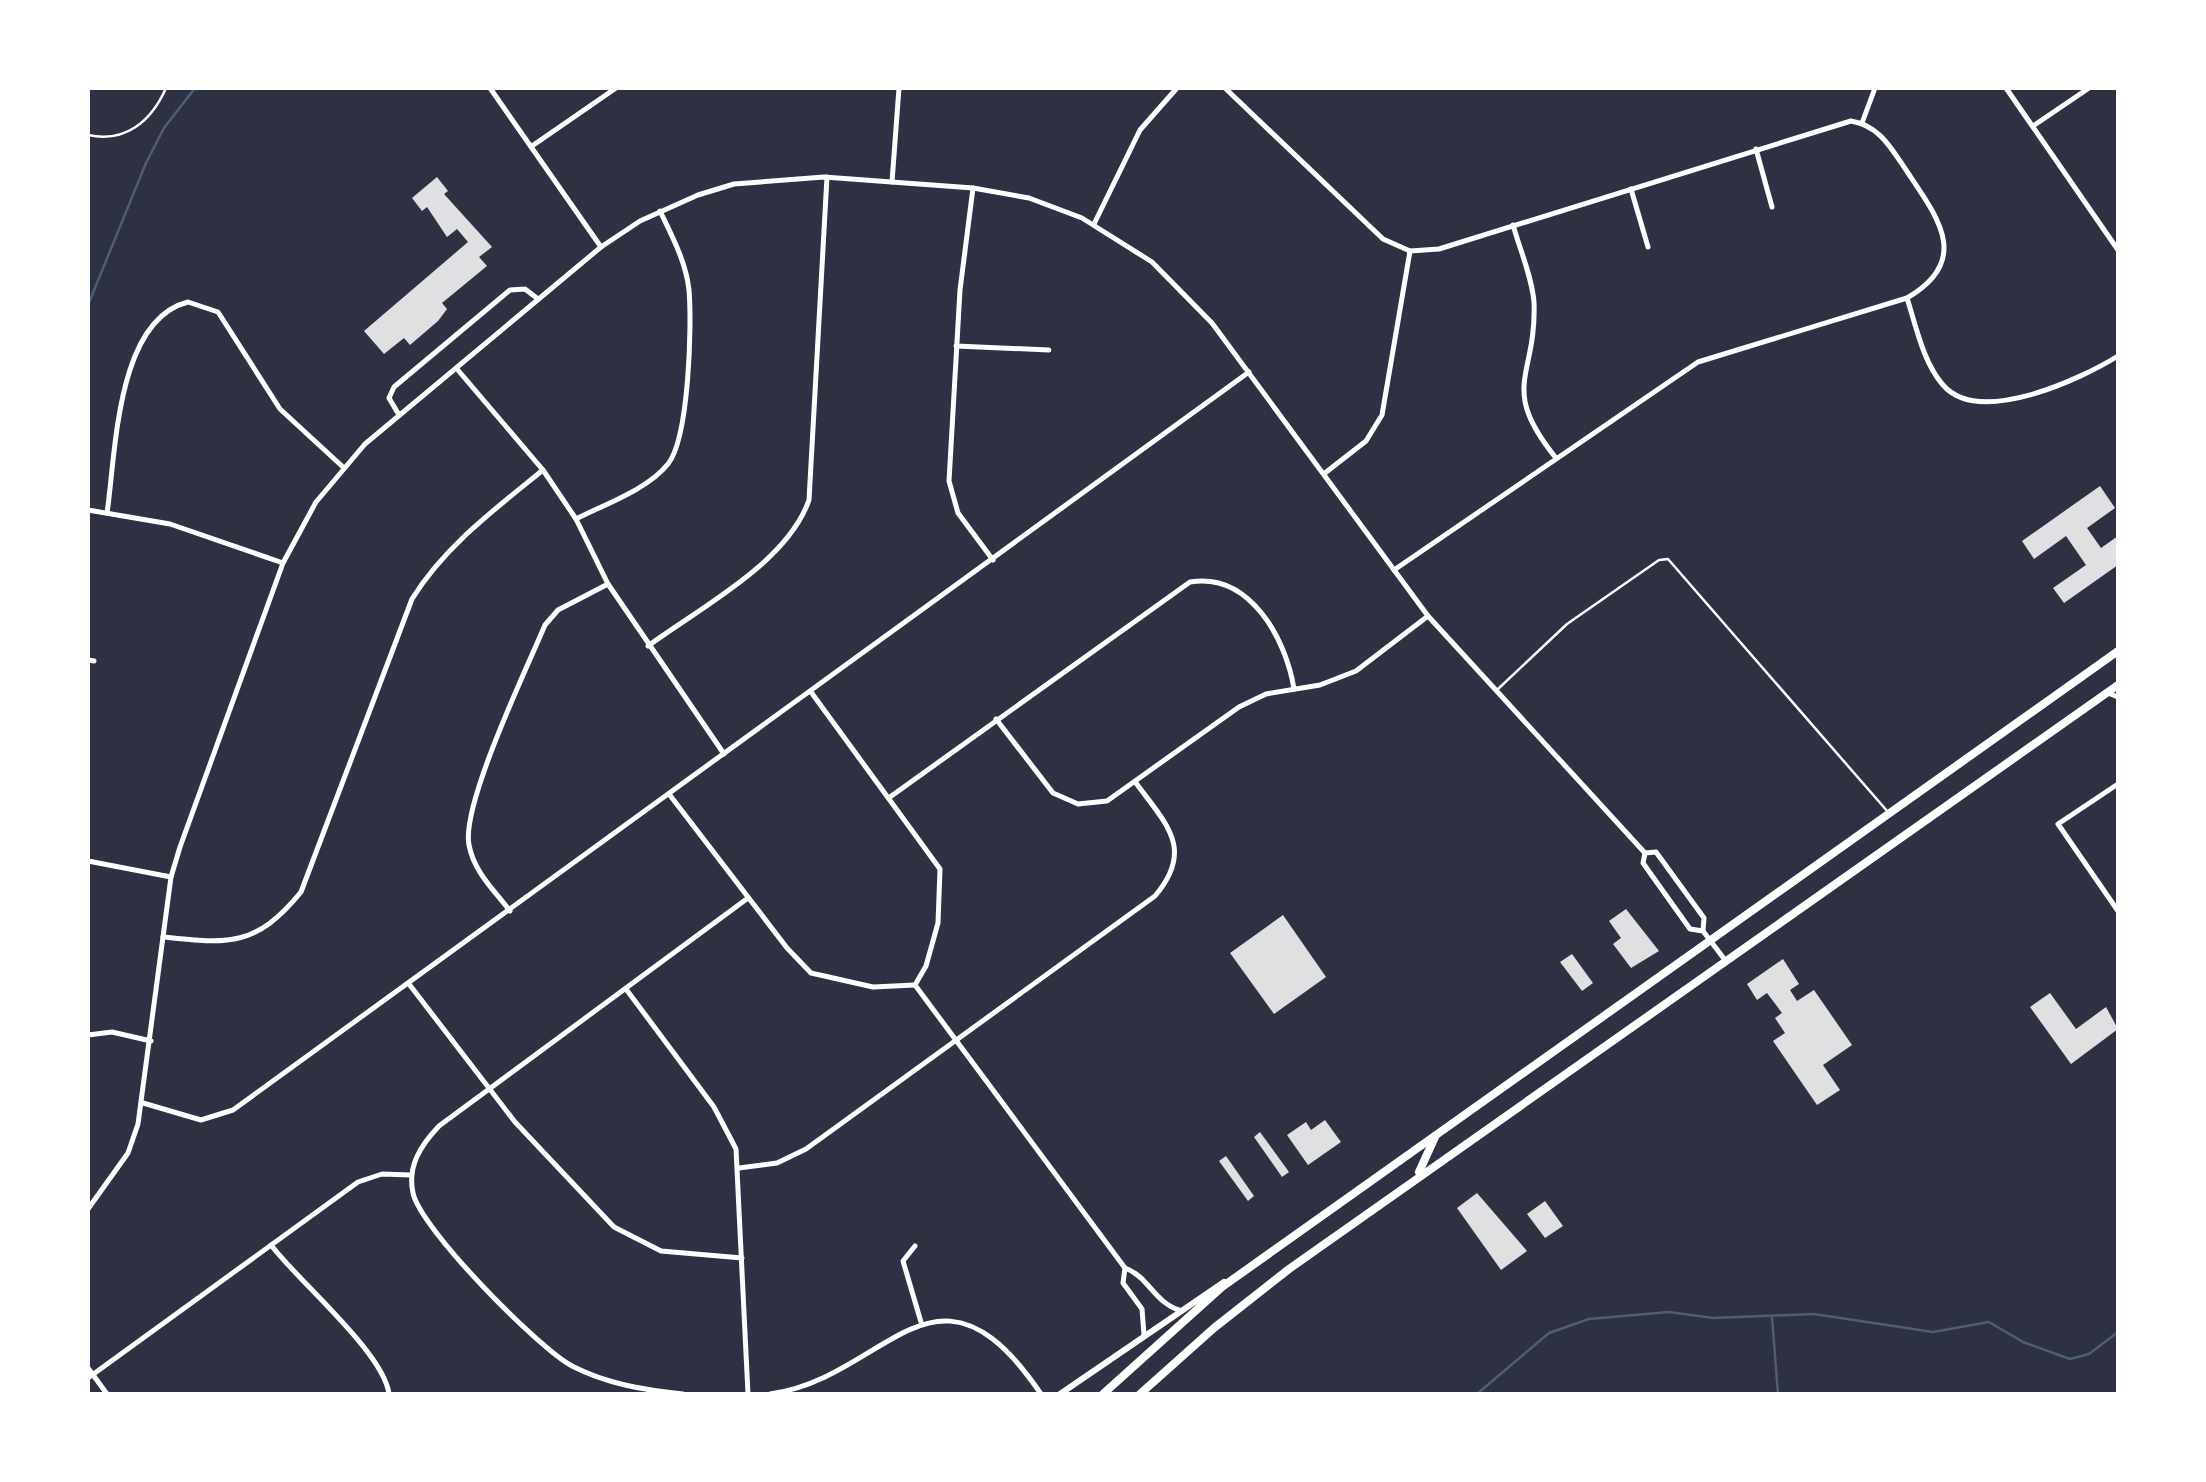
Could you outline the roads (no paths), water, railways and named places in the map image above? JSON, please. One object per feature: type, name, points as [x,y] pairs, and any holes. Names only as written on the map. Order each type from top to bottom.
[{"type":"highway","points":[[1103,1394],[1169,1332],[1247,1269],[2118,651]]},
{"type":"highway","points":[[1140,1394],[1214,1328],[1410,1183],[2118,686]]},
{"type":"highway","points":[[1410,1183],[1427,1163],[1435,1137]]},
{"type":"street","points":[[490,88],[601,247]]},
{"type":"street","points":[[531,147],[616,88]]},
{"type":"street","points":[[892,182],[899,88]]},
{"type":"street","points":[[1094,224],[1140,130],[1177,88]]},
{"type":"street","points":[[1225,88],[1384,239],[1410,251],[1440,248],[1840,123],[1862,123],[1884,138],[1941,221],[1945,240],[1937,273],[1907,298],[1698,362],[1394,570]]},
{"type":"street","points":[[1862,123],[1875,88]]},
{"type":"street","points":[[2006,88],[2118,250]]},
{"type":"street","points":[[2033,126],[2088,88]]},
{"type":"street","points":[[1756,149],[1772,207]]},
{"type":"street","points":[[648,646],[780,550],[802,520],[809,500],[827,177]]},
{"type":"street","points":[[88,1208],[128,1153],[143,1102],[172,877],[282,564],[316,502],[343,467],[399,415],[601,247],[660,211],[748,181],[827,177],[973,188],[1029,198],[1094,224],[1128,244],[1178,285],[1249,372],[1428,616],[1645,852],[1656,852],[1704,918],[1703,931],[1725,960]]},
{"type":"street","points":[[973,188],[956,346],[948,482],[958,514],[993,560]]},
{"type":"street","points":[[1631,189],[1648,247]]},
{"type":"street","points":[[576,518],[655,476],[668,465],[681,435],[689,290],[680,252],[660,211]]},
{"type":"street","points":[[1513,226],[1534,300],[1523,405],[1536,434],[1557,459]]},
{"type":"street","points":[[1325,472],[1368,438],[1382,415],[1410,251]]},
{"type":"street","points":[[399,415],[391,405],[394,387],[510,290],[525,289],[538,299]]},
{"type":"street","points":[[1907,298],[1940,382],[1968,400],[2006,402],[2094,371],[2118,356]]},
{"type":"street","points":[[107,513],[129,369],[162,314],[188,302],[218,312],[280,409],[343,467]]},
{"type":"street","points":[[956,346],[1048,350]]},
{"type":"street","points":[[456,369],[542,470],[576,518],[608,584],[724,754]]},
{"type":"street","points":[[143,1102],[201,1120],[217,1118],[510,911],[1249,372]]},
{"type":"street","points":[[163,937],[224,944],[246,939],[285,912],[301,892],[412,599],[429,571],[469,530],[542,470]]},
{"type":"street","points":[[88,510],[182,527],[282,564]]},
{"type":"street","points":[[890,797],[1176,589],[1206,580],[1234,588],[1247,598],[1282,645],[1294,689]]},
{"type":"street","points":[[510,911],[476,869],[470,850],[474,804],[545,624],[558,610],[608,584]]},
{"type":"street","points":[[996,719],[1042,784],[1064,800],[1078,804],[1107,801],[1239,707],[1266,694],[1320,685],[1356,671],[1428,616]]},
{"type":"street","points":[[811,692],[935,856],[942,883],[926,966],[915,985]]},
{"type":"street","points":[[2108,693],[2118,697]]},
{"type":"street","points":[[739,1168],[793,1157],[1155,896],[1168,881],[1176,848],[1172,832],[1136,782]]},
{"type":"street","points":[[2118,784],[2058,824],[2118,911]]},
{"type":"street","points":[[669,794],[748,898],[812,973],[873,987],[915,985]]},
{"type":"street","points":[[1645,852],[1643,864],[1690,929],[1703,931]]},
{"type":"street","points":[[88,861],[172,877]]},
{"type":"street","points":[[683,1394],[607,1381],[554,1355],[420,1212],[411,1175],[426,1140],[489,1088],[748,898]]},
{"type":"street","points":[[409,984],[515,1122],[614,1227],[661,1251],[742,1258]]},
{"type":"street","points":[[915,985],[1125,1268],[1138,1273],[1165,1305],[1179,1310]]},
{"type":"street","points":[[626,989],[714,1107],[736,1150],[748,1394]]},
{"type":"street","points":[[88,1034],[112,1032],[151,1040]]},
{"type":"street","points":[[107,1394],[89,1374],[368,1177],[411,1175]]},
{"type":"street","points":[[271,1245],[372,1358],[388,1382],[389,1394]]},
{"type":"street","points":[[916,1246],[903,1261],[921,1322]]},
{"type":"street","points":[[1125,1268],[1123,1283],[1142,1309],[1144,1334]]},
{"type":"street","points":[[1060,1394],[1179,1310],[1247,1269]]},
{"type":"street","points":[[770,1394],[813,1383],[921,1322],[958,1324],[990,1336],[1018,1360],[1042,1394]]},
{"type":"lane","points":[[1497,690],[1567,624],[1659,560],[1668,559],[1888,813]]},
{"type":"waterway","points":[[88,305],[146,163],[164,128],[195,88]]},
{"type":"waterway","points":[[1477,1394],[1549,1333],[1589,1319],[1669,1312],[1713,1318],[1814,1314],[1933,1332],[1989,1322],[2023,1342],[2070,1359],[2089,1354],[2118,1332]]},
{"type":"waterway","points":[[1772,1317],[1778,1394]]}]
